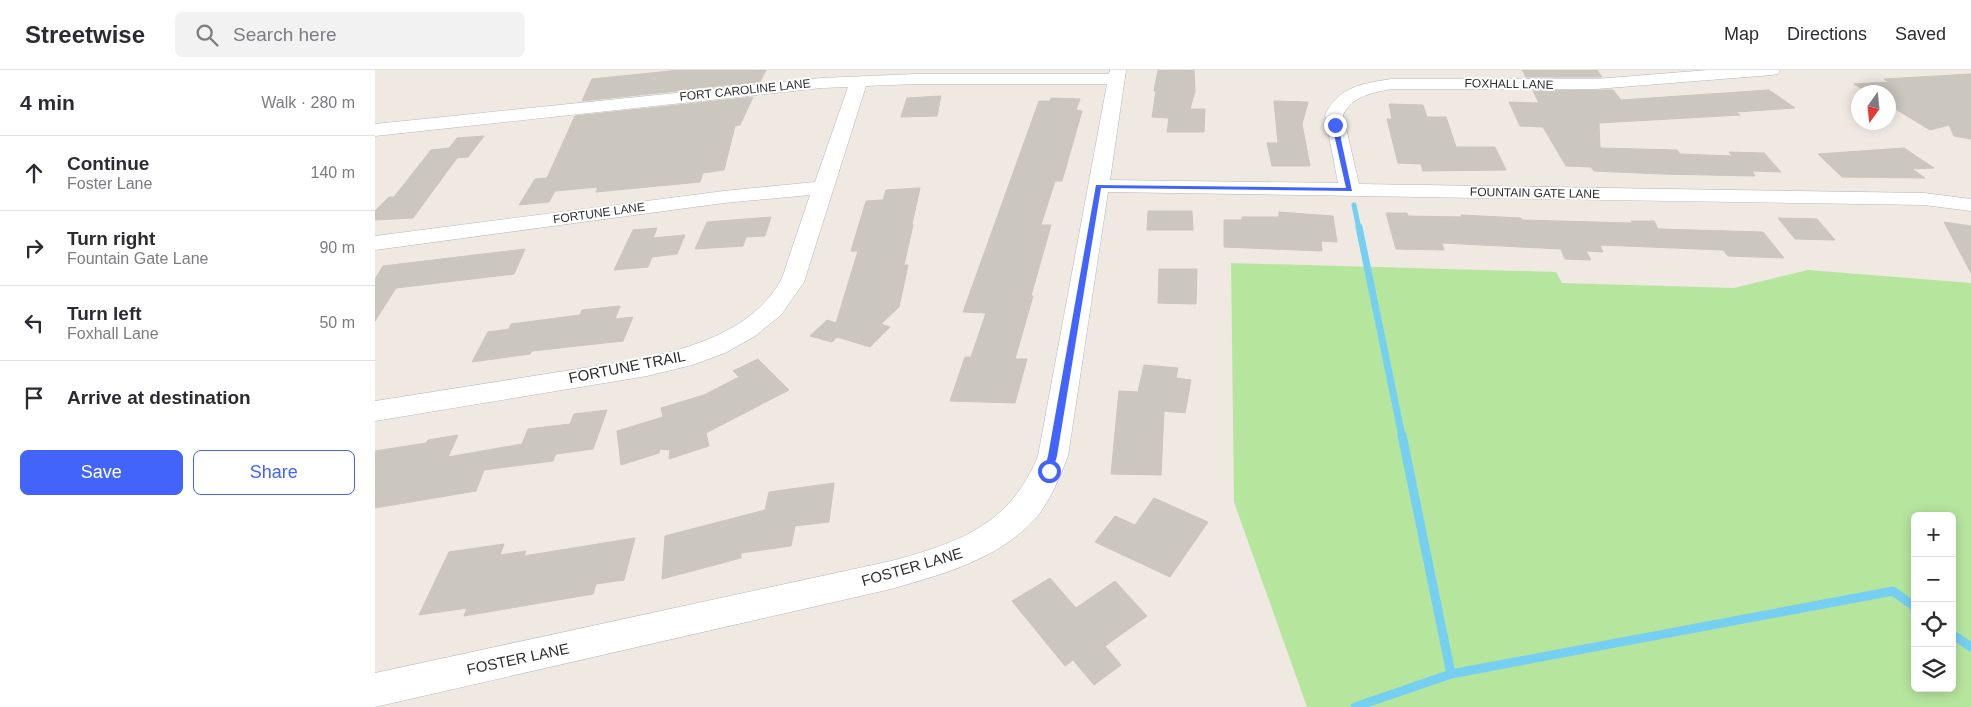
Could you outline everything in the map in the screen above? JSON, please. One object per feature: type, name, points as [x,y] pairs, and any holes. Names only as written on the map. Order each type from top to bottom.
[{"type":"street","name":"FOXHALL LANE","points":[[1350,190],[1334,114],[1336,108],[1344,99],[1370,88],[1423,83],[1596,84],[1772,70]]},
{"type":"street","name":"FORT CAROLINE LANE","points":[[375,130],[743,90],[859,81],[1118,75]]},
{"type":"street","name":"FOSTER LANE","points":[[375,690],[923,567],[965,552],[999,532],[1026,506],[1042,484],[1049,471],[1053,456],[1118,75]]},
{"type":"street","name":"FORTUNE TRAIL","points":[[375,411],[667,362],[704,350],[736,336],[769,313],[787,290],[796,272],[859,81]]},
{"type":"street","name":"FOUNTAIN GATE LANE","points":[[1098,186],[1924,199],[1971,205]]},
{"type":"street","name":"FORTUNE LANE","points":[[375,243],[715,198],[823,188]]},
{"type":"green space","points":[[1231,263],[1556,272],[1562,283],[1734,288],[1808,270],[1971,283],[1971,707],[1307,707],[1234,502]]},
{"type":"building","points":[[680,70],[766,70],[760,82],[582,101],[592,79]]},
{"type":"building","points":[[1158,70],[1194,70],[1195,91],[1190,109],[1205,109],[1204,132],[1167,132],[1169,118],[1152,117]]},
{"type":"building","points":[[1522,70],[1597,70],[1602,77],[1526,77]]},
{"type":"building","points":[[1971,74],[1971,139],[1954,136],[1949,125],[1930,130],[1896,109],[1896,85],[1854,84],[1889,82],[1884,79]]},
{"type":"building","points":[[1613,90],[1621,100],[1769,90],[1795,108],[1736,112],[1740,115],[1599,123],[1600,148],[1677,150],[1680,154],[1732,156],[1729,152],[1764,153],[1781,172],[1752,171],[1755,176],[1662,174],[1594,171],[1591,167],[1566,166],[1543,127],[1520,126],[1509,102],[1539,103],[1533,91]]},
{"type":"building","points":[[941,96],[937,116],[901,117],[907,98]]},
{"type":"building","points":[[753,97],[740,125],[735,126],[724,170],[703,173],[700,182],[596,192],[598,187],[555,191],[549,202],[519,205],[535,179],[547,178],[575,116]]},
{"type":"building","points":[[1051,98],[1080,99],[1076,110],[1082,111],[1062,181],[1055,181],[1041,225],[1051,225],[1015,359],[1027,359],[1015,403],[950,401],[965,357],[971,357],[986,313],[963,312],[1039,101],[1050,101]]},
{"type":"building","points":[[1274,101],[1308,102],[1302,124],[1310,166],[1272,166],[1267,143],[1278,143]]},
{"type":"building","points":[[1389,104],[1423,105],[1427,117],[1446,117],[1456,147],[1495,147],[1506,170],[1423,171],[1421,164],[1398,163],[1387,119],[1392,119]]},
{"type":"building","points":[[484,136],[468,157],[457,158],[413,218],[375,220],[375,211],[389,197],[394,197],[431,150],[449,148],[457,138]]},
{"type":"building","points":[[1904,148],[1934,168],[1912,169],[1925,178],[1842,177],[1818,154]]},
{"type":"building","points":[[920,188],[904,265],[908,265],[899,307],[881,324],[890,327],[870,347],[837,337],[832,342],[810,336],[827,320],[836,323],[858,251],[851,251],[866,201],[883,200],[886,190]]},
{"type":"building","points":[[1148,211],[1192,211],[1193,230],[1147,230]]},
{"type":"building","points":[[1279,212],[1333,216],[1337,242],[1321,241],[1322,251],[1224,247],[1224,220],[1242,220],[1242,217],[1279,217]]},
{"type":"building","points":[[1386,213],[1407,213],[1408,216],[1462,217],[1461,215],[1521,218],[1522,220],[1632,223],[1631,221],[1654,221],[1658,229],[1763,232],[1784,258],[1728,256],[1723,250],[1600,245],[1603,252],[1586,251],[1591,260],[1565,259],[1561,249],[1442,243],[1444,250],[1396,249]]},
{"type":"building","points":[[771,217],[765,236],[746,237],[743,246],[695,249],[707,222]]},
{"type":"building","points":[[1778,218],[1817,219],[1835,240],[1795,239]]},
{"type":"building","points":[[1944,222],[1971,226],[1971,273]]},
{"type":"building","points":[[657,228],[653,238],[685,235],[677,254],[652,257],[648,267],[614,270],[633,230]]},
{"type":"building","points":[[525,249],[514,274],[396,288],[375,321],[375,279],[383,266]]},
{"type":"building","points":[[1159,269],[1197,269],[1196,304],[1158,303]]},
{"type":"building","points":[[620,306],[615,319],[633,317],[623,341],[532,351],[530,354],[472,362],[488,332],[509,329],[511,324],[580,315],[582,310]]},
{"type":"building","points":[[758,359],[789,390],[706,433],[709,446],[669,459],[670,450],[660,449],[659,453],[621,465],[617,431],[663,417],[661,408],[704,395],[739,377],[733,371]]},
{"type":"building","points":[[1144,365],[1178,368],[1176,378],[1191,380],[1185,413],[1164,411],[1161,475],[1111,474],[1119,391],[1138,392]]},
{"type":"building","points":[[607,410],[593,449],[556,454],[553,461],[484,470],[476,491],[375,508],[375,451],[426,443],[428,440],[458,435],[448,457],[522,444],[528,429],[570,424],[574,414]]},
{"type":"building","points":[[834,483],[829,522],[795,526],[791,546],[741,553],[741,558],[662,579],[665,536],[765,510],[769,492]]},
{"type":"building","points":[[1154,498],[1208,522],[1170,577],[1095,542],[1115,516],[1135,525]]},
{"type":"building","points":[[635,538],[624,580],[596,584],[593,594],[464,616],[467,608],[419,615],[449,552],[504,544],[500,555],[526,551],[524,556]]},
{"type":"building","points":[[1050,578],[1076,608],[1115,581],[1147,616],[1105,646],[1121,665],[1094,685],[1073,660],[1065,666],[1012,601]]},
{"type":"waterway","points":[[1354,205],[1359,229]]},
{"type":"waterway","points":[[1359,227],[1402,436]]},
{"type":"waterway","points":[[1402,435],[1451,674]]},
{"type":"waterway","points":[[1451,674],[1893,591],[1911,604]]},
{"type":"waterway","points":[[1956,637],[1971,647]]},
{"type":"waterway","points":[[1355,707],[1451,674]]},
{"type":"route","points":[[1049,471],[1098,186],[1350,190],[1335,125]]}]
